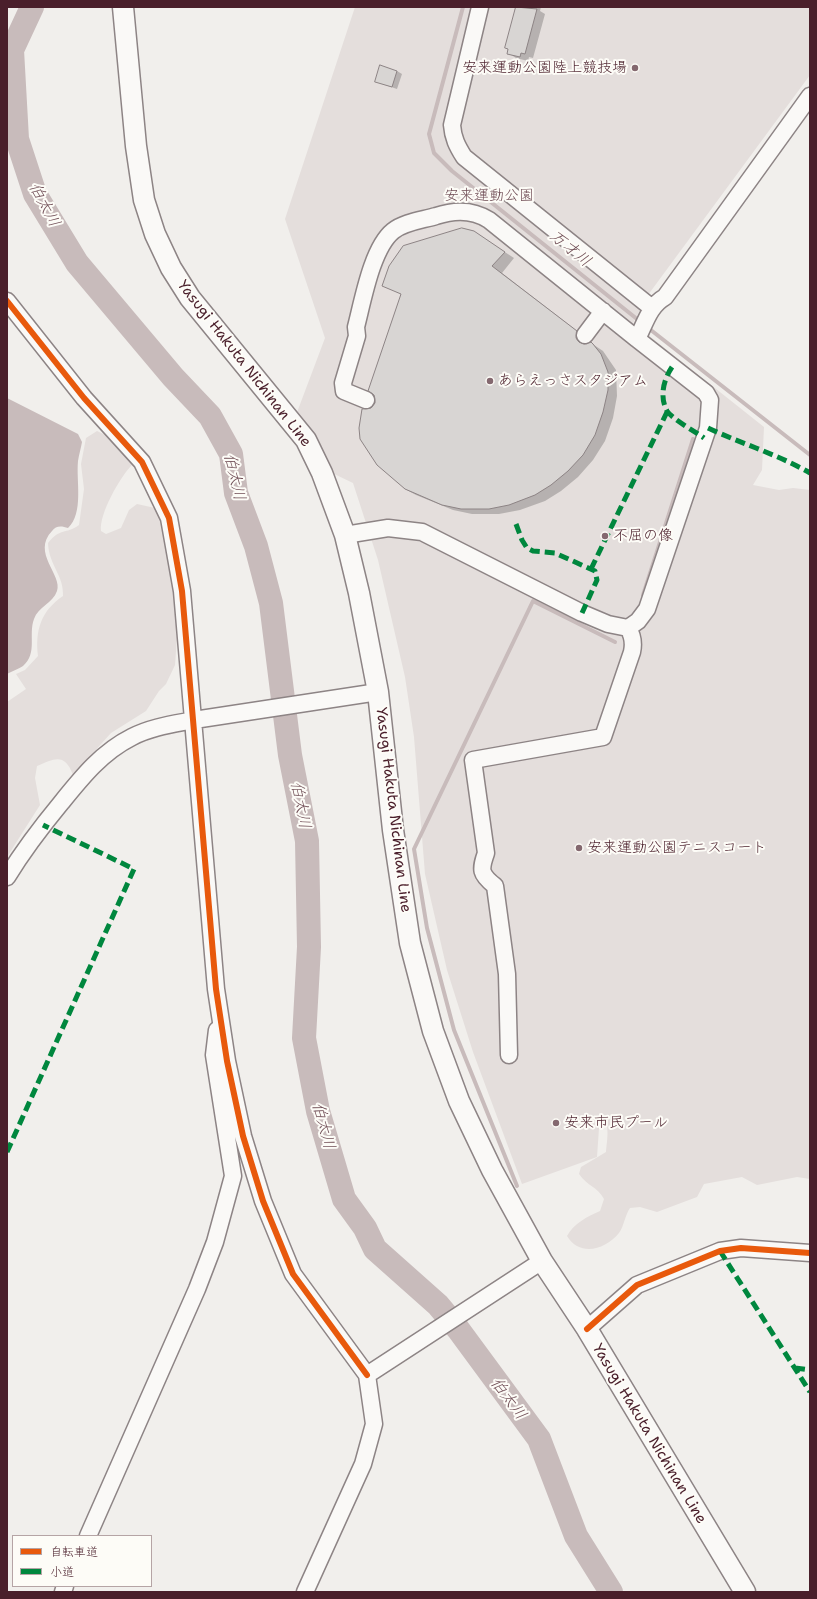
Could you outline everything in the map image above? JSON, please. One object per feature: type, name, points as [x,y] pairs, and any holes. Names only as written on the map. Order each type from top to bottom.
[{"type":"main road","name":"Yasugi Hakuta Nichinan Line","points":[[123,7],[136,146],[144,200],[155,234],[170,268],[190,298],[306,440],[322,473],[345,535],[360,593],[378,692],[393,830],[410,943],[422,994],[433,1031],[459,1101],[492,1170],[542,1261],[587,1329],[745,1592]]},
{"type":"street","points":[[480,7],[452,124],[456,145],[464,157],[652,308]]},
{"type":"street","points":[[637,339],[656,302],[665,297],[810,96]]},
{"type":"street","points":[[345,535],[388,528],[422,532],[582,613],[608,624],[628,628],[638,621],[647,609],[708,428],[710,400],[706,393],[483,217],[470,212],[455,211],[401,226],[392,231],[375,257],[356,327],[357,336],[343,383],[344,391],[366,400]]},
{"type":"street","points":[[7,301],[84,398],[142,462],[169,518],[182,591],[190,698],[198,719],[216,989],[227,1061],[243,1136],[263,1201],[293,1274],[372,1371],[374,1424],[363,1464],[305,1592]]},
{"type":"street","points":[[584,335],[603,311]]},
{"type":"street","points":[[509,1055],[506,974],[495,886],[485,878],[481,867],[486,853],[473,760],[603,737],[632,652],[634,643],[628,628]]},
{"type":"street","points":[[7,877],[42,825],[90,767],[110,750],[133,736],[166,725],[198,719],[378,692]]},
{"type":"street","points":[[88,1535],[197,1289],[215,1242],[233,1176],[214,1055],[220,1009]]},
{"type":"street","points":[[587,1329],[637,1286],[720,1251],[742,1248],[810,1253]]},
{"type":"street","points":[[372,1371],[542,1261]]},
{"type":"green space","name":"安来運動公園","points":[[355,7],[810,7],[810,75],[648,295],[633,323],[764,427],[762,470],[753,485],[779,490],[793,488],[810,490],[810,1179],[797,1177],[757,1185],[742,1177],[704,1184],[697,1197],[657,1212],[640,1207],[630,1208],[619,1233],[607,1244],[593,1249],[579,1247],[572,1243],[567,1236],[573,1227],[600,1211],[604,1199],[598,1191],[586,1182],[579,1174],[581,1167],[606,1152],[608,1132],[606,1122],[600,1114],[597,1157],[522,1184],[473,1052],[447,970],[425,874],[414,737],[405,677],[378,560],[353,483],[328,471],[296,415],[325,338],[285,219]]},
{"type":"green space","points":[[97,431],[116,440],[132,465],[111,496],[103,515],[101,531],[106,534],[121,528],[129,510],[137,504],[155,508],[162,518],[179,610],[175,665],[166,684],[159,691],[146,711],[111,733],[73,775],[67,763],[59,759],[37,766],[35,778],[40,805],[7,857],[7,702],[26,689],[16,674],[25,670],[38,656],[37,647],[41,622],[49,608],[63,596],[63,589],[51,558],[48,543],[56,535],[79,525],[84,489],[81,464],[86,438]]},
{"type":"shaded area","points":[[7,398],[78,434],[82,442],[78,461],[78,505],[76,514],[73,522],[68,528],[59,526],[55,528],[46,539],[46,555],[56,578],[58,585],[57,591],[52,599],[39,611],[34,619],[32,625],[31,650],[28,661],[23,666],[7,674]]},
{"type":"building","points":[[516,7],[537,9],[525,54],[521,53],[520,57],[507,54],[508,49],[505,48]]},
{"type":"building","points":[[380,65],[397,71],[392,87],[375,82]]},
{"type":"building","name":"あらえっさスタジアム","points":[[462,228],[474,231],[505,252],[492,266],[577,331],[576,338],[579,342],[584,344],[591,342],[601,354],[608,372],[608,390],[603,412],[595,435],[583,455],[568,471],[551,485],[535,495],[509,505],[489,509],[461,509],[442,505],[405,489],[377,465],[360,439],[359,428],[362,409],[371,408],[375,403],[374,395],[368,391],[401,294],[382,286],[389,266],[403,246]]},
{"type":"waterway","name":"伯太川","points":[[32,7],[12,50],[17,139],[35,194],[77,263],[173,377],[210,416],[231,454],[236,493],[256,546],[271,603],[290,755],[307,841],[309,947],[304,1038],[318,1111],[344,1199],[365,1228],[375,1249],[438,1305],[458,1329],[539,1439],[576,1536],[611,1592]]},
{"type":"waterway","name":"万才川","points":[[463,7],[429,134],[434,153],[452,171],[642,323]]},
{"type":"waterway","name":"万才川","points":[[647,327],[810,455]]},
{"type":"waterway","points":[[643,595],[693,439]]},
{"type":"waterway","points":[[517,1186],[454,1030],[427,928],[414,849],[533,601],[615,642]]},
{"type":"marked path","points":[[672,367],[665,382],[663,394],[667,411],[704,438]]},
{"type":"marked path","points":[[591,569],[667,412]]},
{"type":"marked path","points":[[708,428],[785,460],[810,473]]},
{"type":"marked path","points":[[516,524],[522,540],[527,548],[533,551],[555,553],[595,571],[597,580],[582,613]]},
{"type":"marked path","points":[[7,1152],[134,869],[43,825]]},
{"type":"marked path","points":[[720,1251],[810,1392]]},
{"type":"marked path","points":[[795,1368],[810,1370]]},
{"type":"cycle path","points":[[7,301],[84,398],[142,462],[169,518],[182,591],[216,989],[227,1061],[243,1136],[263,1201],[293,1274],[367,1375]]},
{"type":"cycle path","points":[[587,1329],[637,1285],[720,1251],[741,1248],[810,1253]]},
{"type":"place","name":"安来運動公園陸上競技場","points":[[635,68]]},
{"type":"place","name":"あらえっさスタジアム","points":[[490,381]]},
{"type":"place","name":"不屈の像","points":[[605,536]]},
{"type":"place","name":"安来運動公園テニスコート","points":[[579,848]]},
{"type":"place","name":"安来市民プール","points":[[556,1123]]}]
